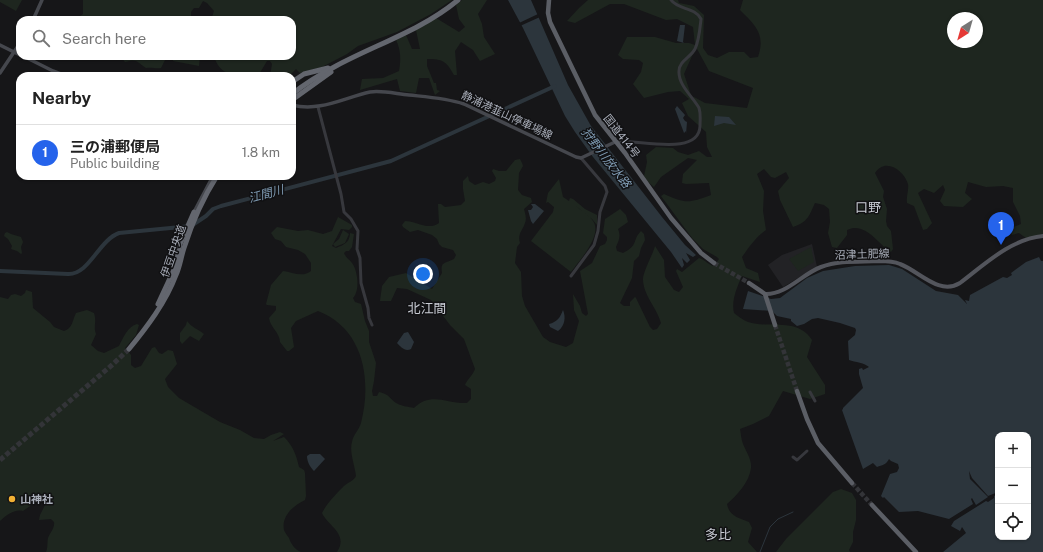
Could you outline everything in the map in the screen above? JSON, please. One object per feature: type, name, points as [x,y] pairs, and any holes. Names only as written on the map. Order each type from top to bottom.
[{"type":"highway","points":[[296,90],[317,75],[424,24],[458,0]]},
{"type":"highway","name":"国道414号","points":[[549,0],[548,15],[593,112],[613,142],[625,153],[671,218],[701,253],[714,263]]},
{"type":"highway","points":[[296,79],[304,74],[325,69],[347,60]]},
{"type":"highway","points":[[296,97],[347,60]]},
{"type":"highway","name":"伊豆中央道","points":[[128,349],[168,293],[190,230],[214,180]]},
{"type":"highway","points":[[190,230],[191,219],[198,212]]},
{"type":"highway","points":[[190,230],[198,212]]},
{"type":"highway","points":[[749,283],[765,295],[775,325]]},
{"type":"highway","points":[[797,391],[811,430],[818,443],[852,483]]},
{"type":"highway","points":[[872,505],[916,552]]},
{"type":"main road","points":[[35,16],[42,0]]},
{"type":"main road","points":[[0,45],[16,53]]},
{"type":"main road","points":[[0,73],[16,48]]},
{"type":"main road","points":[[31,60],[56,72]]},
{"type":"main road","name":"静浦港韮山停車場線","points":[[296,106],[318,108],[359,95],[378,92],[454,100],[572,156],[583,157]]},
{"type":"main road","points":[[583,157],[613,142]]},
{"type":"main road","name":"沼津土肥線","points":[[765,295],[778,292],[818,268],[843,262],[887,261],[897,263],[909,268],[936,284],[945,287],[952,287],[960,283],[1010,247],[1027,239],[1043,236]]},
{"type":"street","points":[[613,142],[628,140],[665,145],[676,144],[693,140],[699,132],[700,112],[682,82],[679,72],[681,64],[695,50],[701,19],[697,14],[676,5],[671,0]]},
{"type":"street","points":[[318,108],[344,212],[351,219],[358,232],[357,249],[360,258],[361,286],[372,325]]},
{"type":"street","points":[[571,276],[594,245],[598,231],[600,212],[607,192],[605,186],[583,157]]},
{"type":"street","points":[[810,392],[815,401]]},
{"type":"street","points":[[794,458],[797,460],[807,451]]},
{"type":"shaded area","points":[[0,0],[22,0],[16,11],[0,2]]},
{"type":"shaded area","points":[[83,0],[452,0],[431,14],[397,32],[358,46],[347,54],[322,67],[300,73],[296,69],[293,72],[271,72],[272,64],[270,61],[267,61],[260,72],[226,72],[216,60],[296,60],[296,16],[212,16],[214,11],[207,3],[203,1],[199,8],[194,8],[191,12],[191,16],[80,16],[83,14]]},
{"type":"shaded area","points":[[462,0],[487,0],[478,14],[482,24],[484,37],[495,54],[480,61],[473,50],[461,42],[455,51],[457,75],[454,75],[444,62],[440,60],[427,59],[427,66],[434,83],[436,83],[437,90],[440,91],[435,95],[429,78],[419,78],[416,93],[400,91],[397,79],[360,90],[362,79],[383,78],[399,71],[400,56],[396,40],[406,35],[412,49],[420,49],[416,30],[436,18],[459,32],[465,27],[459,19],[456,5]]},
{"type":"shaded area","points":[[588,0],[678,0],[679,3],[694,6],[704,15],[703,48],[708,55],[717,58],[729,52],[744,52],[750,58],[758,57],[761,42],[758,30],[740,10],[743,0],[1043,0],[1043,234],[1026,238],[1019,233],[1012,235],[1008,229],[1021,224],[1020,216],[1013,202],[1013,188],[1003,186],[986,187],[968,182],[965,193],[972,199],[963,207],[944,206],[940,201],[945,190],[943,185],[934,193],[924,189],[918,193],[932,223],[927,229],[923,230],[914,206],[907,203],[908,184],[903,174],[894,167],[884,166],[879,168],[875,173],[884,191],[883,197],[887,209],[886,221],[887,226],[891,231],[893,249],[891,252],[865,231],[854,228],[847,230],[847,235],[837,248],[832,247],[828,233],[830,222],[829,209],[824,205],[815,203],[805,221],[793,227],[780,200],[778,191],[789,178],[786,172],[775,178],[771,177],[764,169],[757,174],[764,191],[763,211],[766,230],[756,239],[742,257],[746,268],[758,273],[760,282],[742,276],[736,289],[733,304],[734,313],[748,322],[765,325],[791,326],[799,328],[806,333],[812,340],[807,357],[825,385],[825,394],[810,399],[783,391],[769,416],[740,429],[742,442],[750,459],[751,468],[745,484],[727,504],[732,514],[749,522],[752,528],[748,542],[757,552],[337,552],[341,540],[339,535],[322,513],[335,495],[356,476],[351,446],[361,423],[364,407],[364,373],[361,358],[355,343],[346,330],[334,319],[318,311],[296,321],[291,328],[294,347],[287,351],[280,342],[280,339],[269,318],[276,310],[276,306],[266,304],[271,285],[283,271],[297,274],[308,273],[311,271],[311,263],[305,254],[298,250],[286,247],[281,241],[275,239],[271,233],[277,227],[298,231],[308,230],[323,234],[332,231],[338,217],[352,225],[349,230],[341,229],[332,246],[336,248],[342,246],[348,241],[350,233],[354,234],[352,247],[349,251],[344,253],[356,271],[357,291],[353,298],[355,302],[361,304],[369,331],[369,342],[376,363],[372,391],[373,396],[377,396],[379,392],[383,393],[398,404],[414,408],[420,403],[433,399],[467,403],[471,399],[471,389],[465,385],[475,369],[464,339],[450,325],[431,300],[407,289],[397,288],[391,301],[380,301],[382,286],[389,277],[406,273],[432,289],[442,273],[442,266],[446,262],[454,259],[456,255],[453,250],[442,247],[437,239],[432,235],[418,230],[410,232],[402,225],[405,221],[426,226],[439,223],[438,204],[445,207],[461,205],[465,201],[463,181],[468,176],[469,181],[475,185],[483,182],[489,184],[495,181],[496,178],[492,171],[493,169],[506,171],[515,160],[520,159],[522,163],[523,166],[519,173],[518,190],[522,195],[531,198],[532,202],[524,209],[526,221],[520,235],[520,243],[517,247],[515,263],[521,272],[522,296],[525,306],[543,337],[550,342],[566,347],[573,343],[579,321],[574,310],[573,294],[582,313],[586,316],[588,314],[580,271],[592,263],[600,246],[605,244],[607,240],[607,237],[603,233],[605,219],[620,209],[626,215],[628,222],[618,229],[619,240],[616,247],[617,251],[623,253],[628,250],[633,245],[641,231],[644,234],[645,240],[639,256],[634,261],[632,278],[620,303],[624,306],[630,306],[630,302],[635,297],[653,330],[657,329],[661,323],[645,291],[643,279],[655,246],[664,260],[665,277],[674,290],[679,292],[683,287],[676,271],[677,269],[682,272],[699,258],[714,266],[719,259],[703,249],[692,238],[661,196],[664,194],[678,200],[692,201],[711,195],[709,183],[682,183],[683,174],[697,160],[688,158],[661,177],[654,187],[644,176],[647,162],[646,155],[656,147],[673,148],[678,152],[688,155],[699,151],[707,157],[712,157],[707,147],[706,132],[688,116],[682,103],[689,99],[680,91],[668,92],[644,98],[633,84],[641,72],[643,63],[639,60],[623,59],[618,55],[627,37],[655,37],[676,43],[689,43],[695,45],[693,27],[677,19],[666,20],[624,4],[610,4],[575,23],[567,21]],"holes":[[[696,47],[709,71],[753,88],[747,108],[705,103],[694,97],[692,98],[684,74]]]},
{"type":"shaded area","points":[[123,60],[165,60],[161,68],[146,68],[139,62],[135,61],[125,62]]},
{"type":"shaded area","points":[[173,60],[200,60],[199,66]]},
{"type":"shaded area","points":[[559,179],[563,197],[569,201],[570,198],[573,199],[585,209],[597,215],[597,225],[592,219],[589,217],[593,221],[595,227],[593,240],[589,248],[571,272],[531,241],[553,212],[554,207],[548,202],[546,203],[548,193]]},
{"type":"shaded area","points":[[343,230],[349,234],[345,243],[335,247],[333,244],[339,239]]},
{"type":"shaded area","points":[[7,232],[21,237],[23,242],[21,254],[11,249],[12,246],[8,239],[4,236]]},
{"type":"shaded area","points":[[812,244],[817,267],[783,287],[768,265],[782,255]]},
{"type":"shaded area","points":[[811,247],[814,262],[798,271],[789,259]]},
{"type":"shaded area","points":[[26,290],[32,292],[33,308],[54,327],[64,331],[71,326],[76,313],[87,310],[94,313],[96,334],[91,345],[98,351],[104,353],[119,346],[128,330],[134,325],[139,325],[136,335],[125,348],[131,355],[131,365],[135,368],[141,366],[152,348],[155,347],[159,353],[162,354],[168,350],[173,351],[177,364],[165,379],[168,387],[179,398],[220,422],[240,430],[254,438],[264,439],[280,432],[284,434],[273,441],[284,437],[294,450],[299,467],[304,470],[305,473],[305,500],[293,508],[284,520],[284,531],[292,545],[301,552],[46,552],[48,538],[54,522],[51,519],[39,520],[46,503],[39,495],[33,504],[23,511],[14,512],[0,521],[0,297],[8,299],[11,295],[15,294],[21,296]]},
{"type":"shaded area","points":[[187,321],[204,334],[199,341],[190,336],[182,344],[180,341],[180,333]]},
{"type":"shaded area","points":[[841,489],[852,493],[856,500],[856,520],[853,532],[853,542],[849,550],[850,552],[776,552],[786,539],[833,492]]},
{"type":"water","name":"狩野川放水路","points":[[508,0],[531,0],[568,85],[591,126],[662,217],[685,245],[696,255],[693,257],[686,253],[690,260],[687,263],[682,258],[684,265],[682,268],[671,252],[593,157],[575,132],[565,116]]},
{"type":"water","points":[[680,25],[685,25],[684,43],[677,41]]},
{"type":"water","points":[[677,106],[685,115],[683,118],[687,122],[686,134],[686,131],[684,133],[675,109]]},
{"type":"water","points":[[715,116],[729,117],[736,125],[724,123],[714,126]]},
{"type":"water","points":[[531,204],[535,204],[544,211],[533,224],[528,210],[531,210],[533,207]]},
{"type":"water","points":[[1039,257],[1041,261],[1043,261],[1043,552],[943,552],[966,533],[962,527],[960,531],[951,526],[954,521],[986,501],[988,502],[995,496],[995,540],[1031,540],[1031,432],[995,432],[995,493],[988,496],[972,478],[969,471],[970,479],[988,497],[976,505],[972,498],[973,504],[949,519],[918,511],[899,512],[884,497],[883,498],[881,496],[890,474],[897,472],[899,468],[898,464],[889,459],[887,462],[877,467],[873,463],[863,469],[842,410],[863,388],[859,369],[862,368],[863,370],[869,367],[849,360],[848,341],[855,335],[855,328],[818,318],[812,319],[797,326],[791,321],[791,319],[777,316],[772,311],[743,309],[748,291],[771,299],[780,298],[807,278],[823,271],[855,266],[889,265],[902,269],[936,291],[958,295],[967,304],[965,300],[969,301],[970,295],[1003,277],[1007,278],[1012,275],[1011,273],[1026,262]]},
{"type":"water","points":[[563,310],[564,321],[562,327],[558,331],[550,327],[549,324],[558,319]]},
{"type":"water","points":[[408,332],[414,342],[411,349],[407,350],[403,349],[397,343],[404,333]]},
{"type":"water","points":[[310,454],[320,454],[325,459],[314,471],[310,466],[307,456]]},
{"type":"pier","points":[[538,14],[540,17],[520,26],[519,23]]},
{"type":"waterway","name":"江間川","points":[[0,271],[75,273],[82,269],[106,242],[119,233],[191,226],[206,216],[213,209],[221,206],[391,161],[555,86]]},
{"type":"waterway","points":[[760,552],[770,527],[778,519],[793,512]]},
{"type":"tunnel","points":[[714,263],[749,283]]},
{"type":"tunnel","points":[[775,325],[797,391]]},
{"type":"tunnel","points":[[0,460],[129,349]]},
{"type":"tunnel","points":[[852,483],[872,505]]},
{"type":"place","name":"三の浦郵便局","points":[[1001,245]]},
{"type":"place","name":"山神社","points":[[12,499]]},
{"type":"district","name":"口野","points":[[868,207]]},
{"type":"district","name":"北江間","points":[[427,308]]},
{"type":"district","name":"多比","points":[[718,534]]}]
